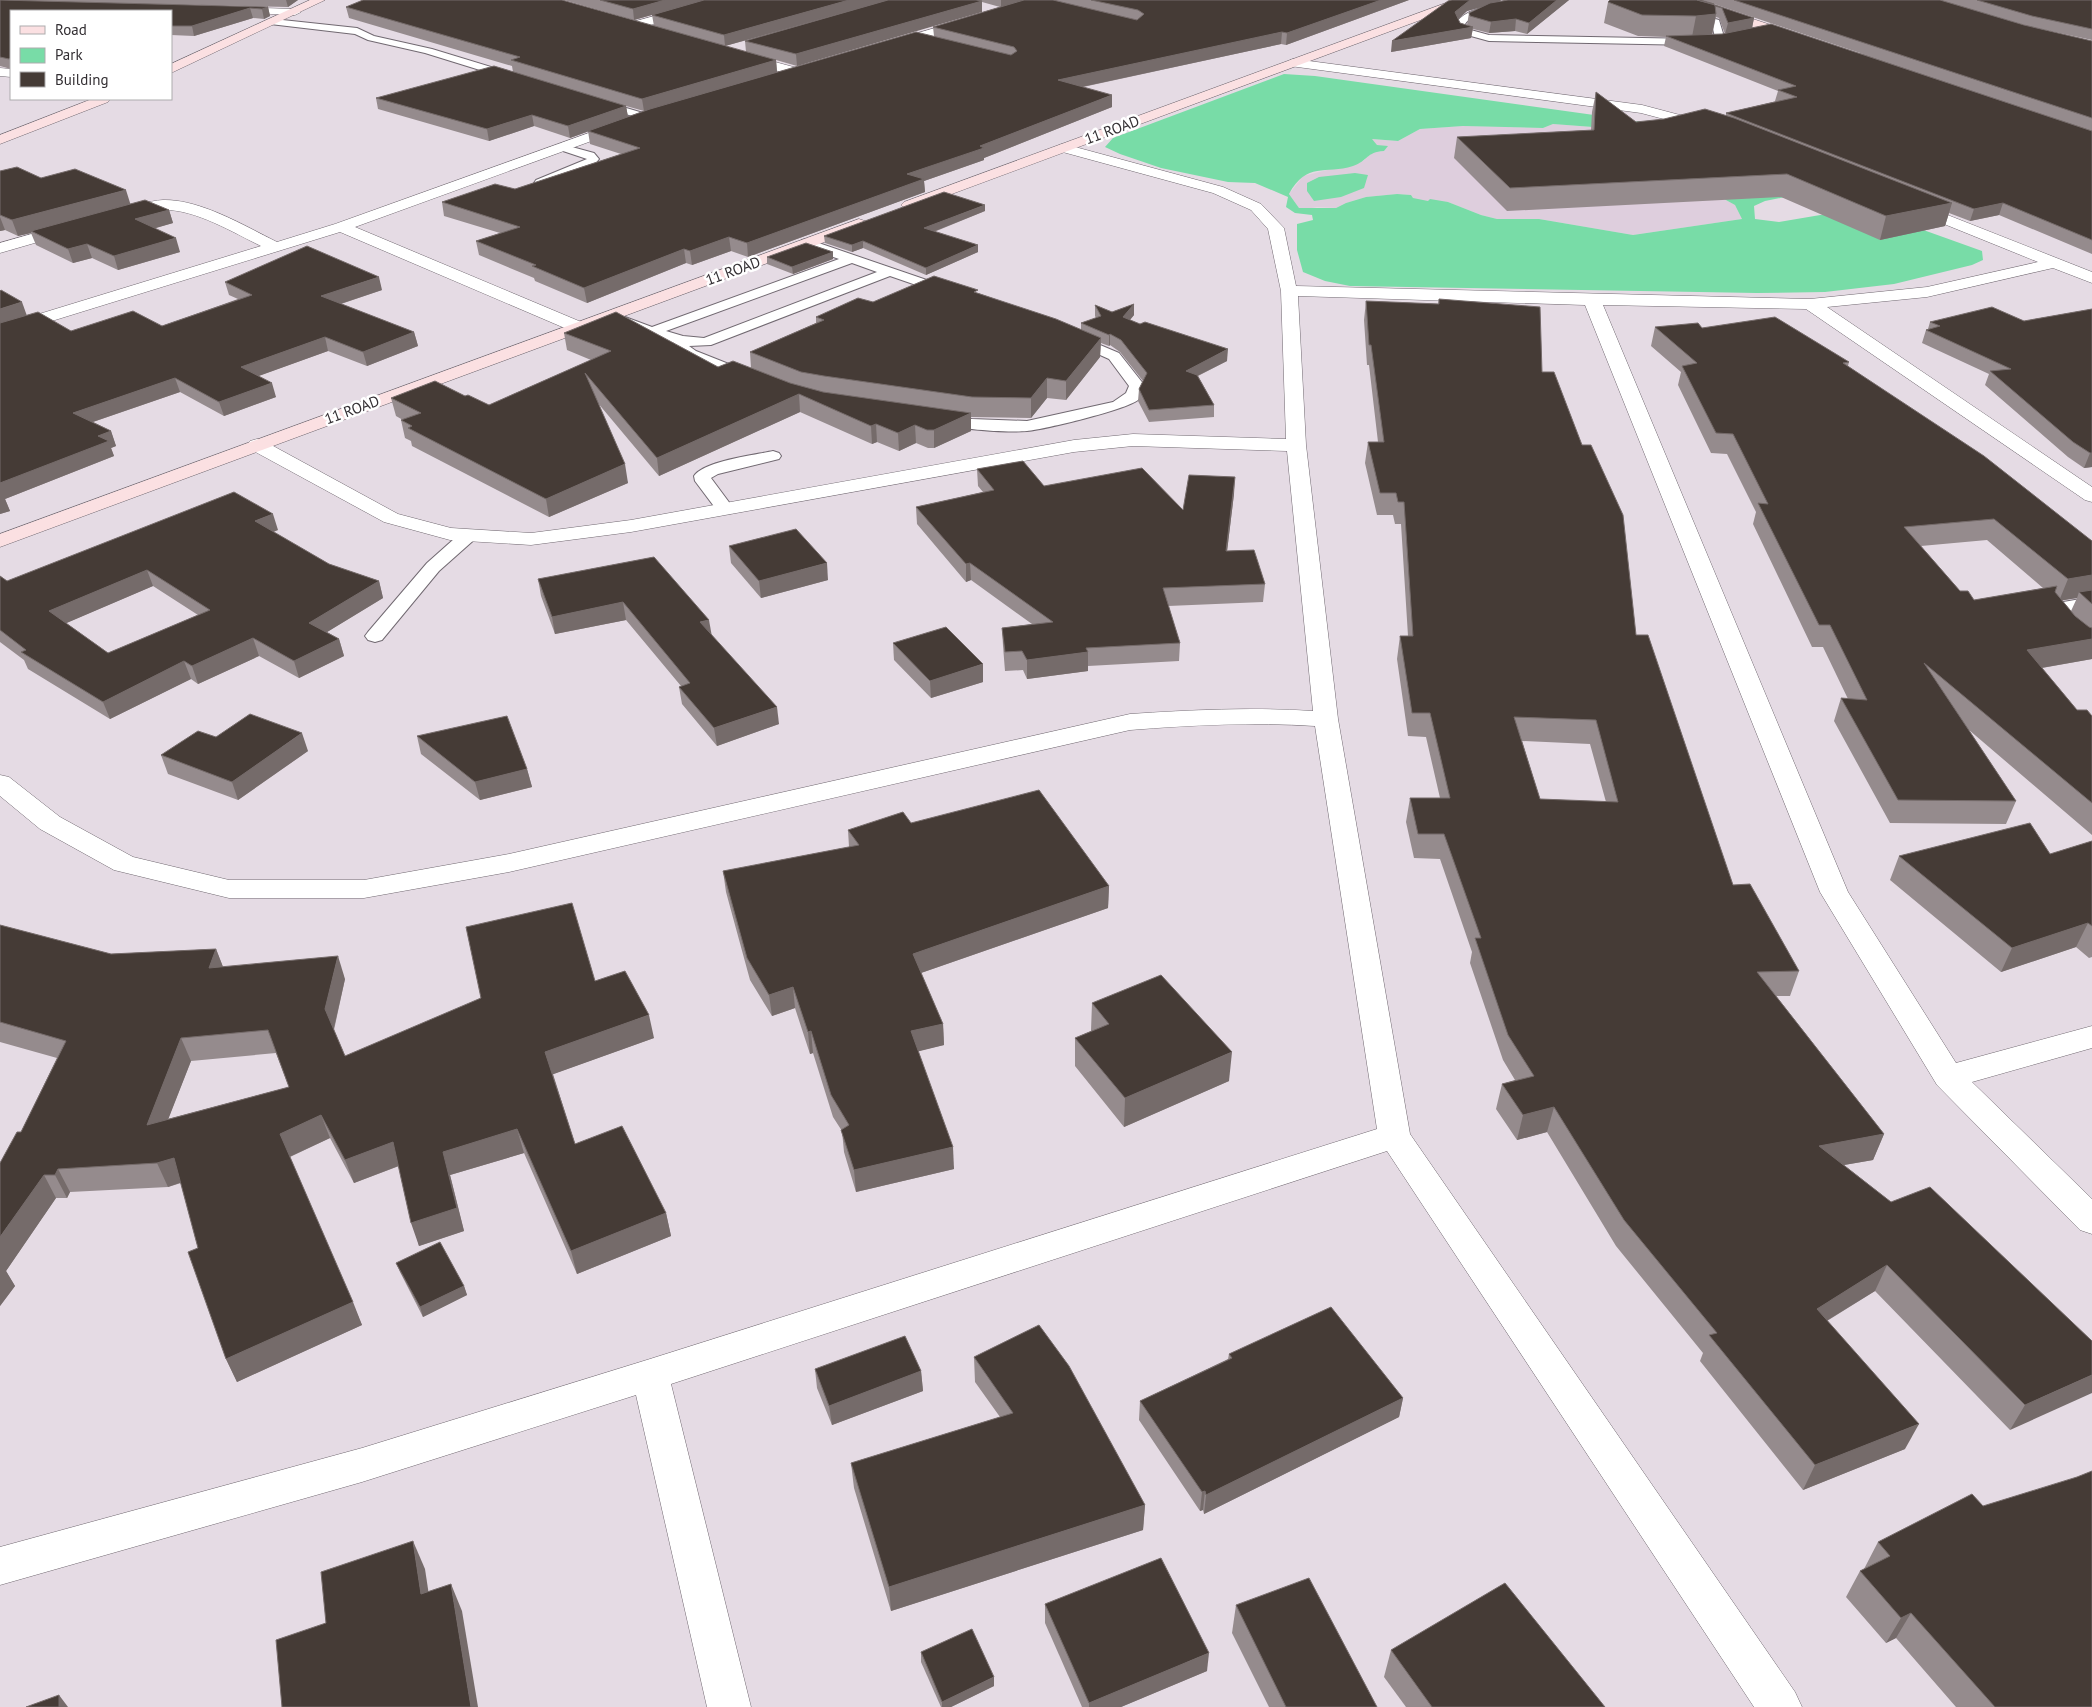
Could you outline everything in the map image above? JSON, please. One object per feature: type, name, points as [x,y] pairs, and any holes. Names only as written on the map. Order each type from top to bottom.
[{"type":"street","points":[[232,0],[220,10],[295,12]]},
{"type":"street","points":[[172,69],[319,0]]},
{"type":"street","points":[[660,34],[629,24],[724,0]]},
{"type":"street","name":"11 ROAD","points":[[899,209],[1465,0]]},
{"type":"street","points":[[1507,0],[1523,3]]},
{"type":"street","points":[[1685,0],[1807,41]]},
{"type":"street","points":[[878,48],[1003,12],[1044,3]]},
{"type":"street","points":[[978,6],[1003,12]]},
{"type":"street","points":[[736,50],[796,72]]},
{"type":"street","points":[[1294,63],[1642,110],[1688,120],[1726,132]]},
{"type":"street","points":[[769,80],[814,67]]},
{"type":"street","points":[[0,140],[100,100]]},
{"type":"street","points":[[0,332],[341,228],[662,112]]},
{"type":"street","points":[[1064,148],[1218,190],[1256,207],[1276,228],[1289,291],[1296,445],[1326,720],[1394,1136],[1780,1707]]},
{"type":"street","points":[[1900,201],[2092,278]]},
{"type":"street","points":[[106,218],[150,207],[168,205],[188,208],[277,248]]},
{"type":"street","name":"11 ROAD","points":[[0,541],[871,219]]},
{"type":"street","points":[[0,248],[88,223]]},
{"type":"street","points":[[341,228],[580,328]]},
{"type":"street","points":[[1289,291],[1810,304],[1927,292],[2055,263]]},
{"type":"street","points":[[1592,300],[1834,892],[1948,1077],[2092,1220]]},
{"type":"street","points":[[1810,304],[2092,496]]},
{"type":"street","points":[[258,445],[391,518],[450,534],[531,539],[631,526],[1074,446],[1133,440],[1296,445]]},
{"type":"street","points":[[0,783],[50,823],[124,864],[229,889],[364,889],[509,863],[1130,722],[1206,716],[1262,715],[1326,720]]},
{"type":"street","points":[[1948,1077],[2092,1037]]},
{"type":"street","points":[[0,1566],[362,1465],[650,1376],[1394,1136]]},
{"type":"street","points":[[650,1376],[729,1707]]},
{"type":"lane","points":[[1539,0],[1476,13],[1464,18],[1460,24],[1464,31],[1489,38],[1715,40],[1716,22],[1630,0]]},
{"type":"lane","points":[[273,22],[357,31],[371,38],[428,51],[523,80]]},
{"type":"lane","points":[[1753,33],[1770,29]]},
{"type":"lane","points":[[914,38],[934,43]]},
{"type":"lane","points":[[589,100],[646,117]]},
{"type":"lane","points":[[534,185],[589,163],[593,159],[590,155],[561,147]]},
{"type":"lane","points":[[807,243],[959,296]]},
{"type":"lane","points":[[654,331],[851,259]]},
{"type":"lane","points":[[612,316],[681,341],[693,343],[714,340],[889,272]]},
{"type":"lane","points":[[923,417],[972,424],[1027,426],[1118,405],[1133,396],[1137,386],[1114,356],[1062,333]]},
{"type":"lane","points":[[681,341],[682,348],[691,354],[762,382]]},
{"type":"lane","points":[[725,509],[703,481],[702,476],[712,470],[773,456]]},
{"type":"lane","points":[[375,636],[433,567],[469,535]]},
{"type":"lane","points":[[2082,640],[2057,613],[2059,608],[2092,603]]},
{"type":"shaded area","points":[[1553,124],[1593,127],[1735,205],[1742,219],[1633,235],[1539,219],[1497,219],[1448,202],[1422,201],[1413,198],[1411,195],[1397,194],[1366,197],[1336,208],[1317,207],[1307,209],[1299,208],[1289,194],[1303,176],[1363,161],[1373,152],[1384,151],[1387,147],[1377,145],[1371,139],[1398,141],[1420,129],[1463,126],[1543,128]]},
{"type":"green space","points":[[1284,74],[1315,76],[1594,115],[1622,123],[1641,121],[1674,132],[1806,193],[1765,201],[1754,206],[1755,219],[1779,222],[1838,212],[1876,213],[1982,251],[1983,260],[1972,265],[1894,284],[1825,292],[1757,293],[1350,286],[1325,281],[1303,272],[1297,250],[1297,224],[1313,220],[1312,215],[1295,213],[1286,207],[1288,197],[1255,183],[1228,182],[1161,168],[1105,147],[1113,138]],"holes":[[[1553,124],[1593,127],[1735,205],[1742,219],[1633,235],[1539,219],[1497,219],[1448,202],[1430,199],[1428,201],[1413,198],[1411,195],[1397,194],[1366,197],[1336,208],[1299,208],[1289,194],[1296,184],[1310,173],[1353,166],[1374,153],[1384,151],[1388,146],[1377,145],[1372,139],[1398,141],[1420,129],[1463,126],[1543,128]]]},
{"type":"green space","points":[[1355,173],[1368,175],[1364,188],[1341,197],[1314,201],[1307,191],[1307,183],[1319,177]]},
{"type":"building","points":[[0,0],[268,7],[262,9],[250,8],[192,26],[172,26],[172,10],[10,10],[10,58],[0,57]]},
{"type":"building","points":[[363,0],[562,0],[776,60],[642,99],[511,60],[520,57],[346,7]]},
{"type":"building","points":[[600,0],[665,0],[633,9]]},
{"type":"building","points":[[704,0],[849,0],[724,35],[652,15]]},
{"type":"building","points":[[888,0],[982,1],[796,54],[745,41]]},
{"type":"building","points":[[1024,0],[1053,0],[1137,20],[1144,14],[1138,10],[1091,0],[1381,0],[1287,33],[1282,32],[1058,80],[1112,95],[980,146],[984,148],[907,174],[924,179],[747,243],[729,237],[690,251],[684,249],[584,288],[532,266],[536,265],[476,241],[520,227],[442,202],[495,184],[515,189],[640,148],[588,131],[650,109],[916,32],[1011,55],[1017,51],[1014,47],[933,27]]},
{"type":"building","points":[[1470,0],[1455,12],[1460,23],[1473,27],[1392,41],[1448,1]]},
{"type":"building","points":[[1508,0],[1557,0],[1529,23],[1516,19],[1491,22],[1470,16],[1469,13],[1490,3]]},
{"type":"building","points":[[1610,0],[1697,0],[1715,5],[1716,14],[1696,16],[1642,15],[1608,2]]},
{"type":"building","points":[[1734,0],[1940,0],[2024,25],[2092,41],[2092,118]]},
{"type":"building","points":[[1977,0],[2092,0],[2092,29],[2032,16]]},
{"type":"building","points":[[1715,5],[1754,18],[1728,23],[1722,8]]},
{"type":"building","points":[[1771,24],[2092,131],[2092,240],[2003,203],[1974,209],[1726,113],[1797,97],[1778,90],[1796,86],[1666,36],[1722,34]]},
{"type":"building","points":[[494,66],[626,106],[568,126],[532,115],[487,129],[376,98]]},
{"type":"building","points":[[1596,92],[1636,122],[1664,119],[1705,109],[1734,118],[1952,203],[1886,216],[1787,174],[1510,188],[1457,137],[1594,130]]},
{"type":"building","points":[[17,167],[41,178],[75,169],[126,190],[12,220],[0,215],[0,171]]},
{"type":"building","points":[[944,192],[985,205],[924,228],[978,245],[926,268],[863,241],[852,245],[824,236]]},
{"type":"building","points":[[145,200],[169,210],[135,219],[176,238],[114,256],[87,244],[68,249],[31,231]]},
{"type":"building","points":[[806,243],[833,252],[792,267],[767,257]]},
{"type":"building","points":[[307,246],[379,277],[321,296],[414,332],[363,352],[325,337],[241,367],[272,383],[219,402],[175,378],[73,413],[111,431],[98,436],[109,441],[0,483],[0,323],[38,312],[71,331],[133,311],[162,326],[252,295],[225,282]]},
{"type":"building","points":[[934,276],[978,290],[974,292],[1056,319],[1101,338],[1066,381],[1047,378],[1031,398],[972,397],[824,376],[801,372],[750,352],[824,320],[816,317],[858,298],[873,302]]},
{"type":"building","points":[[1,290],[22,302],[0,309]]},
{"type":"building","points":[[1439,299],[1540,307],[1542,372],[1554,372],[1582,445],[1591,445],[1623,515],[1636,635],[1648,635],[1733,885],[1750,884],[1799,971],[1757,972],[1884,1134],[1819,1146],[1891,1202],[1930,1187],[2092,1341],[2092,1375],[2025,1405],[1887,1265],[1817,1309],[1919,1424],[1815,1465],[1709,1335],[1717,1333],[1624,1220],[1554,1107],[1523,1115],[1502,1084],[1534,1076],[1508,1035],[1475,938],[1481,938],[1444,834],[1418,834],[1410,798],[1450,798],[1430,713],[1412,713],[1400,636],[1413,636],[1404,502],[1398,502],[1396,493],[1380,493],[1368,442],[1384,442],[1371,345],[1369,345],[1366,301],[1439,304]],"holes":[[[1514,717],[1596,720],[1618,802],[1540,799]]]},
{"type":"building","points":[[1134,304],[1123,317],[1140,324],[1145,322],[1228,349],[1186,371],[1197,375],[1214,405],[1149,410],[1139,389],[1147,373],[1121,340],[1081,323],[1101,316],[1095,305],[1112,312]]},
{"type":"building","points":[[1992,307],[2024,321],[2092,309],[2092,453],[2073,442],[1990,371],[2011,369],[1926,330],[1940,326],[1930,322]]},
{"type":"building","points":[[616,312],[718,367],[733,361],[790,383],[823,392],[971,413],[934,430],[927,430],[915,425],[898,433],[876,424],[871,426],[799,394],[657,458],[585,373],[625,464],[546,499],[408,428],[412,426],[401,420],[421,413],[391,398],[435,381],[465,396],[468,395],[489,405],[611,351],[564,333]]},
{"type":"building","points":[[1775,317],[1849,362],[1843,363],[1984,456],[2092,541],[2092,575],[2068,579],[1994,519],[1904,527],[1960,591],[1968,591],[1974,600],[2057,586],[2055,592],[2075,616],[2092,628],[2092,639],[2027,650],[2077,710],[2087,710],[2092,716],[2092,803],[1924,663],[2016,801],[1898,800],[1841,698],[1867,700],[1830,625],[1819,625],[1758,503],[1768,504],[1733,434],[1716,433],[1682,366],[1697,363],[1655,327],[1698,323],[1702,328]]},
{"type":"building","points":[[1023,461],[1044,486],[1142,468],[1183,510],[1189,475],[1235,477],[1226,551],[1254,550],[1265,584],[1163,588],[1180,643],[1086,648],[1088,652],[1027,660],[1022,651],[1005,652],[1002,628],[1053,622],[970,563],[966,564],[916,507],[994,490],[977,469]]},
{"type":"building","points":[[234,492],[273,514],[255,521],[329,564],[379,581],[309,623],[339,639],[294,661],[253,638],[192,666],[184,661],[103,702],[21,652],[26,650],[0,630],[0,576],[7,581]],"holes":[[[147,570],[210,610],[108,653],[49,611]]]},
{"type":"building","points":[[796,529],[827,563],[759,581],[729,546]]},
{"type":"building","points":[[654,557],[709,620],[700,622],[777,707],[714,728],[679,687],[690,683],[623,602],[552,617],[538,579]]},
{"type":"building","points":[[2092,590],[2092,604],[2079,592]]},
{"type":"building","points":[[946,627],[983,664],[930,681],[893,643]]},
{"type":"building","points":[[250,714],[302,733],[232,782],[161,755],[198,731],[216,737]]},
{"type":"building","points":[[507,716],[527,769],[475,782],[417,736]]},
{"type":"building","points":[[1039,790],[1109,886],[913,954],[943,1024],[911,1031],[953,1147],[854,1170],[841,1130],[849,1125],[831,1095],[811,1031],[808,1032],[793,987],[769,995],[747,958],[723,871],[859,845],[848,830],[903,812],[911,823]]},
{"type":"building","points":[[2030,823],[2050,854],[2092,841],[2092,926],[2088,923],[2012,948],[1899,856]]},
{"type":"building","points":[[572,903],[595,981],[625,971],[649,1015],[545,1052],[575,1144],[622,1126],[666,1213],[571,1251],[517,1129],[443,1152],[457,1208],[411,1223],[393,1142],[345,1160],[321,1115],[280,1134],[353,1302],[226,1359],[188,1252],[198,1248],[174,1158],[157,1163],[58,1169],[55,1175],[44,1175],[0,1237],[0,1163],[17,1132],[21,1132],[66,1041],[0,1022],[0,925],[111,954],[216,949],[209,968],[338,956],[325,1009],[345,1056],[481,998],[466,927]],"holes":[[[268,1030],[289,1087],[147,1125],[181,1038]]]},
{"type":"building","points":[[1161,975],[1232,1052],[1125,1098],[1075,1038],[1109,1024],[1092,1003]]},
{"type":"building","points":[[440,1242],[464,1286],[420,1307],[396,1263]]},
{"type":"building","points":[[1331,1307],[1403,1398],[1206,1495],[1205,1491],[1202,1492],[1140,1401],[1232,1358],[1229,1354]]},
{"type":"building","points":[[1039,1325],[1069,1366],[1145,1505],[889,1587],[851,1463],[1013,1413],[974,1357]]},
{"type":"building","points":[[905,1336],[921,1371],[829,1406],[815,1369]]},
{"type":"building","points":[[2092,1471],[2092,1707],[1995,1707],[1911,1613],[1901,1618],[1860,1571],[1890,1556],[1878,1542],[1972,1494],[1983,1506]]},
{"type":"building","points":[[413,1541],[421,1594],[451,1584],[471,1707],[282,1707],[276,1640],[326,1623],[321,1572]]},
{"type":"building","points":[[1161,1558],[1209,1653],[1089,1703],[1045,1604]]},
{"type":"building","points":[[1309,1578],[1377,1707],[1286,1707],[1236,1605]]},
{"type":"building","points":[[1505,1583],[1605,1707],[1432,1707],[1391,1650]]},
{"type":"building","points":[[972,1629],[994,1677],[942,1702],[921,1652]]},
{"type":"building","points":[[59,1695],[59,1707],[26,1707]]}]
